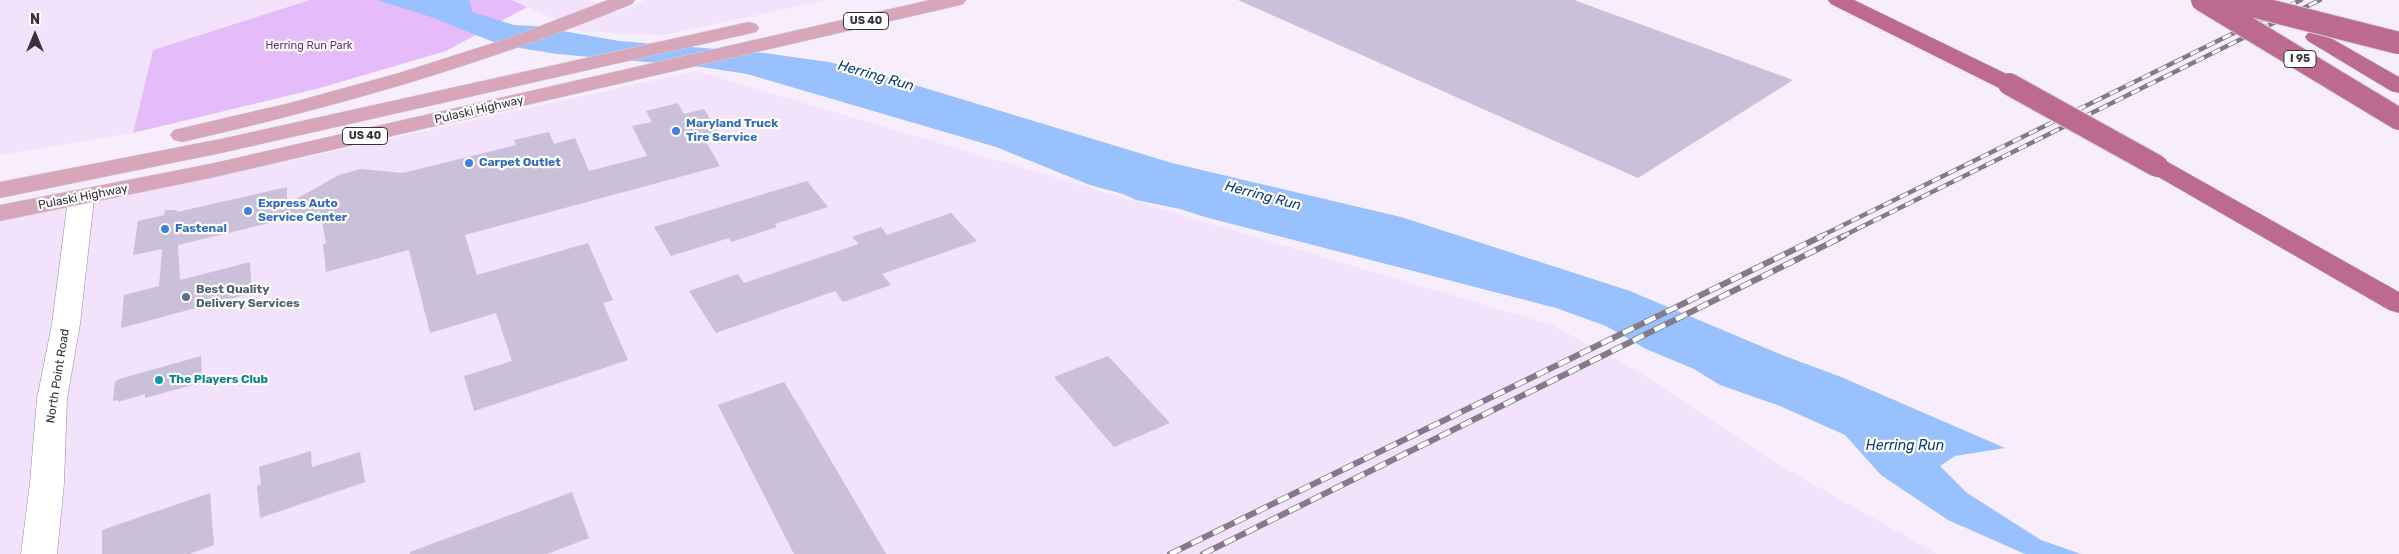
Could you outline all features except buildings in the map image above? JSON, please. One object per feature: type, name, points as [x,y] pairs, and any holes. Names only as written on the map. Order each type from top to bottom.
[{"type":"highway","points":[[1838,0],[2009,84],[2399,304]]},
{"type":"highway","name":"I 95","points":[[2202,0],[2399,118]]},
{"type":"highway","points":[[2228,0],[2399,42]]},
{"type":"highway","name":"I 95","points":[[2250,0],[2399,86]]},
{"type":"highway","points":[[2260,0],[2315,37]]},
{"type":"main road","points":[[0,174],[202,131],[442,68],[521,41],[625,0]]},
{"type":"main road","name":"Pulaski Highway","points":[[0,190],[211,148],[874,0]]},
{"type":"main road","name":"Pulaski Highway","points":[[0,213],[80,198],[649,71],[956,0]]},
{"type":"main road","points":[[724,53],[752,40],[827,19],[834,14],[837,8]]},
{"type":"main road","points":[[80,198],[135,175],[393,117],[472,97],[557,71]]},
{"type":"street","name":"North Point Road","points":[[39,554],[47,484],[52,399],[66,324],[80,198]]},
{"type":"shaded area","points":[[0,0],[310,0],[153,50],[133,133],[0,155]]},
{"type":"shaded area","points":[[512,0],[589,0],[618,13],[645,0],[827,0],[663,35],[580,31]]},
{"type":"shaded area","points":[[696,71],[1552,325],[1646,376],[1772,461],[1937,554],[0,554],[0,221],[299,159]]},
{"type":"green space","name":"Herring Run Park","points":[[310,0],[512,0],[527,7],[446,51],[320,88],[133,133],[153,50]]},
{"type":"water","name":"Herring Run","points":[[377,0],[467,0],[470,1],[472,12],[514,25],[535,26],[619,41],[764,53],[829,62],[892,78],[1172,163],[1401,217],[1630,291],[1782,355],[1841,377],[2005,448],[1955,456],[1940,466],[1967,493],[2041,540],[2081,554],[2025,554],[1948,520],[1881,475],[1845,435],[1780,406],[1720,385],[1694,369],[1646,349],[1606,326],[1556,308],[1180,209],[1136,200],[1123,194],[1090,185],[996,147],[747,74],[702,67],[557,54],[501,45],[431,17]]},
{"type":"railway","points":[[1819,237],[2301,0]]},
{"type":"railway","points":[[1841,237],[2320,0]]},
{"type":"railway","points":[[1170,554],[1822,236]]},
{"type":"railway","points":[[1203,554],[1844,236]]},
{"type":"place","name":"Maryland Truck Tire Service","points":[[676,131]]},
{"type":"place","name":"Carpet Outlet","points":[[469,163]]},
{"type":"place","name":"Express Auto Service Center","points":[[248,211]]},
{"type":"place","name":"Fastenal","points":[[165,229]]},
{"type":"place","name":"Best Quality Delivery Services","points":[[186,297]]},
{"type":"place","name":"The Players Club","points":[[159,380]]}]
